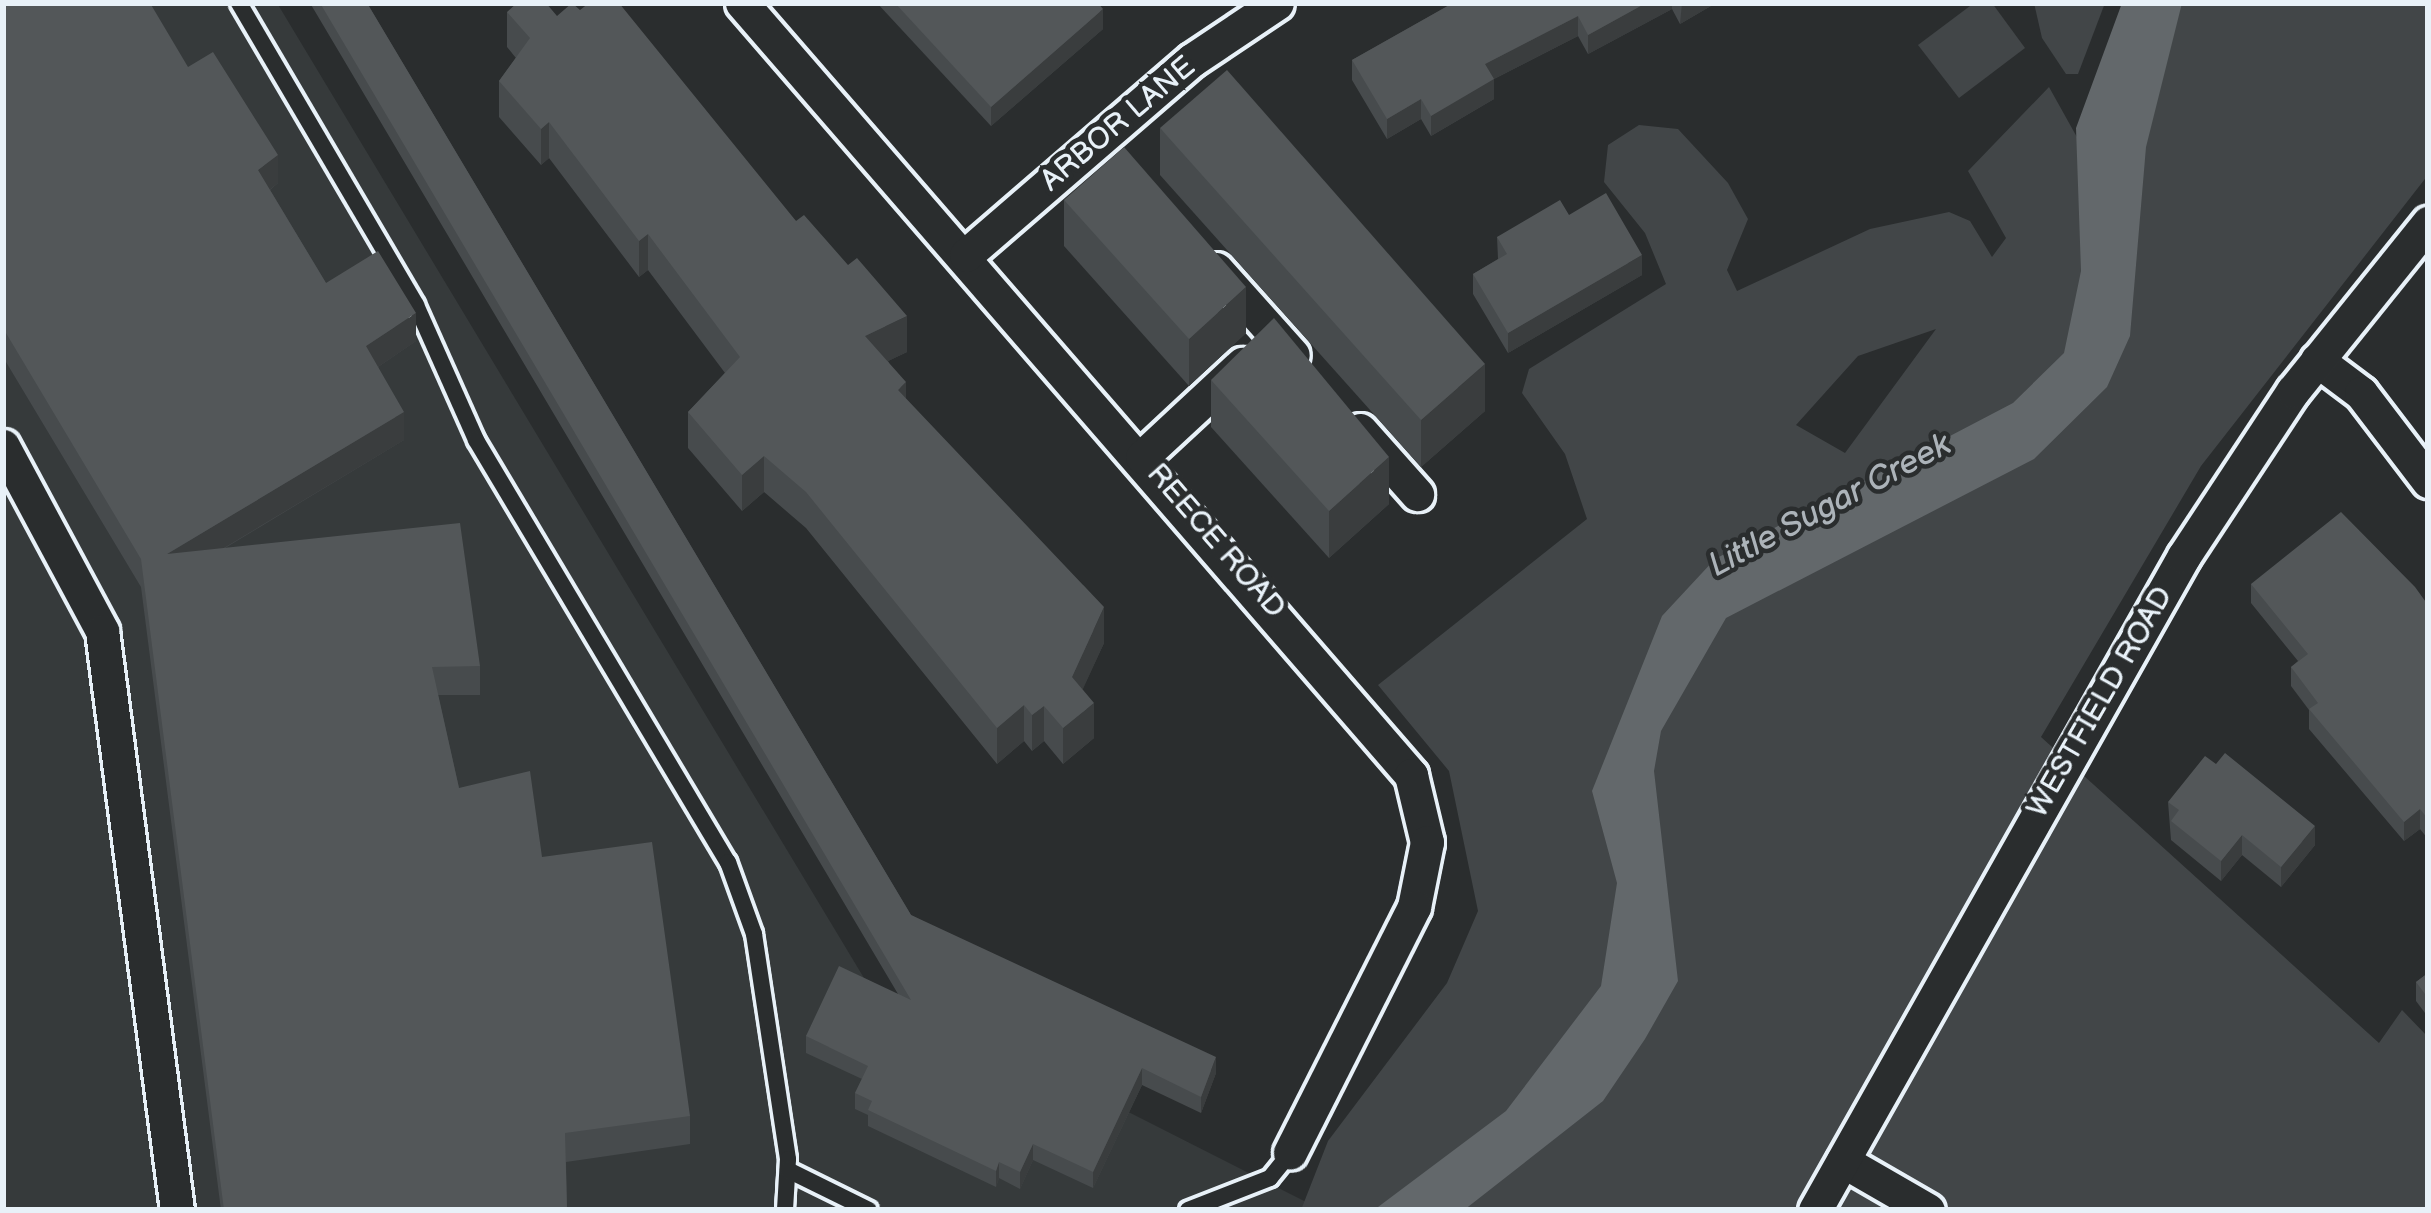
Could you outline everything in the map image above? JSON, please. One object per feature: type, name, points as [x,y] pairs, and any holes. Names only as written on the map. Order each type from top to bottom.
[{"type":"street","name":"REECE ROAD","points":[[742,3],[1393,744],[1424,809],[1414,907],[1290,1153]]},
{"type":"street","name":"ARBOR LANE","points":[[966,255],[1192,60],[1277,3]]},
{"type":"street","name":"WESTFIELD ROAD","points":[[1815,1210],[2137,633],[2318,360],[2428,223]]},
{"type":"street","points":[[1186,236],[1417,494]]},
{"type":"street","points":[[1142,457],[1275,335]]},
{"type":"street","points":[[2318,360],[2361,393],[2428,481]]},
{"type":"street","points":[[3,446],[102,631],[177,1210]]},
{"type":"street","points":[[1843,1161],[1928,1210]]},
{"type":"lane","points":[[238,3],[416,305],[476,440],[728,862],[754,934],[788,1170],[785,1210]]},
{"type":"lane","points":[[1188,1210],[1270,1178],[1290,1153]]},
{"type":"lane","points":[[788,1170],[869,1210]]},
{"type":"shaded area","points":[[3,3],[277,3],[864,978],[1322,1210],[3,1210]]},
{"type":"shaded area","points":[[1974,3],[1992,3],[2025,48],[1959,98],[1918,45]]},
{"type":"shaded area","points":[[2034,3],[2105,3],[2078,74],[2066,74],[2042,38]]},
{"type":"shaded area","points":[[2179,3],[2428,3],[2428,175],[2201,466],[2041,737],[2379,1043],[2402,1010],[2428,1037],[2428,1210],[1301,1210],[1328,1141],[1447,983],[1478,911],[1449,771],[1378,685],[1587,519],[1565,454],[1522,393],[1529,369],[1666,284],[1645,233],[1604,182],[1608,145],[1639,125],[1678,129],[1728,183],[1748,219],[1727,270],[1737,291],[1870,229],[1949,212],[1970,221],[1992,257],[2006,238],[1968,171],[2049,87],[2078,139]],"holes":[[[1936,329],[1845,453],[1796,425],[1858,356]]]},
{"type":"water","name":"Little Sugar Creek","points":[[2122,3],[2182,3],[2146,147],[2130,336],[2107,387],[2034,459],[1726,618],[1661,731],[1654,771],[1678,981],[1645,1039],[1603,1101],[1464,1210],[1374,1210],[1506,1111],[1601,986],[1617,883],[1592,791],[1662,616],[1715,559],[2013,403],[2064,353],[2081,271],[2076,128]]},
{"type":"building","points":[[3,3],[150,3],[188,67],[213,52],[278,155],[258,170],[326,283],[378,251],[416,313],[366,346],[404,412],[167,554],[460,523],[480,666],[432,667],[459,788],[530,771],[542,857],[652,842],[690,1116],[565,1133],[567,1210],[224,1210],[141,559],[3,328]]},
{"type":"building","points":[[320,3],[367,3],[911,915],[1216,1057],[1201,1097],[1142,1068],[1093,1172],[1033,1144],[1020,1172],[999,1162],[996,1171],[868,1110],[872,1101],[855,1093],[868,1066],[806,1036],[839,966],[911,1000]]},
{"type":"building","points":[[517,3],[546,3],[557,16],[572,3],[580,10],[589,3],[619,3],[796,221],[804,215],[848,265],[857,258],[907,316],[865,336],[906,382],[898,390],[1104,607],[1072,677],[1094,703],[1063,728],[1044,706],[1032,715],[1024,705],[997,728],[806,492],[764,456],[742,475],[688,412],[740,357],[648,234],[639,241],[549,122],[541,129],[499,81],[530,38],[507,12]]},
{"type":"building","points":[[895,3],[1098,3],[1103,9],[991,107]]},
{"type":"building","points":[[1453,3],[1646,3],[1588,35],[1578,16],[1485,64],[1494,79],[1431,116],[1421,99],[1387,119],[1352,60]]},
{"type":"building","points":[[1227,70],[1485,364],[1421,420],[1160,128]]},
{"type":"building","points":[[1124,147],[1246,287],[1189,339],[1064,200]]},
{"type":"building","points":[[1606,193],[1642,255],[1508,333],[1473,274],[1507,254],[1497,237],[1560,200],[1569,215]]},
{"type":"building","points":[[1274,318],[1389,457],[1329,511],[1211,380]]},
{"type":"building","points":[[2341,512],[2428,605],[2428,819],[2420,809],[2404,822],[2309,709],[2318,703],[2291,667],[2308,654],[2251,584]]},
{"type":"building","points":[[2225,753],[2315,826],[2281,867],[2242,835],[2221,861],[2171,821],[2179,810],[2168,802],[2205,756],[2216,764]]},
{"type":"building","points":[[2428,973],[2428,998],[2416,982]]}]
